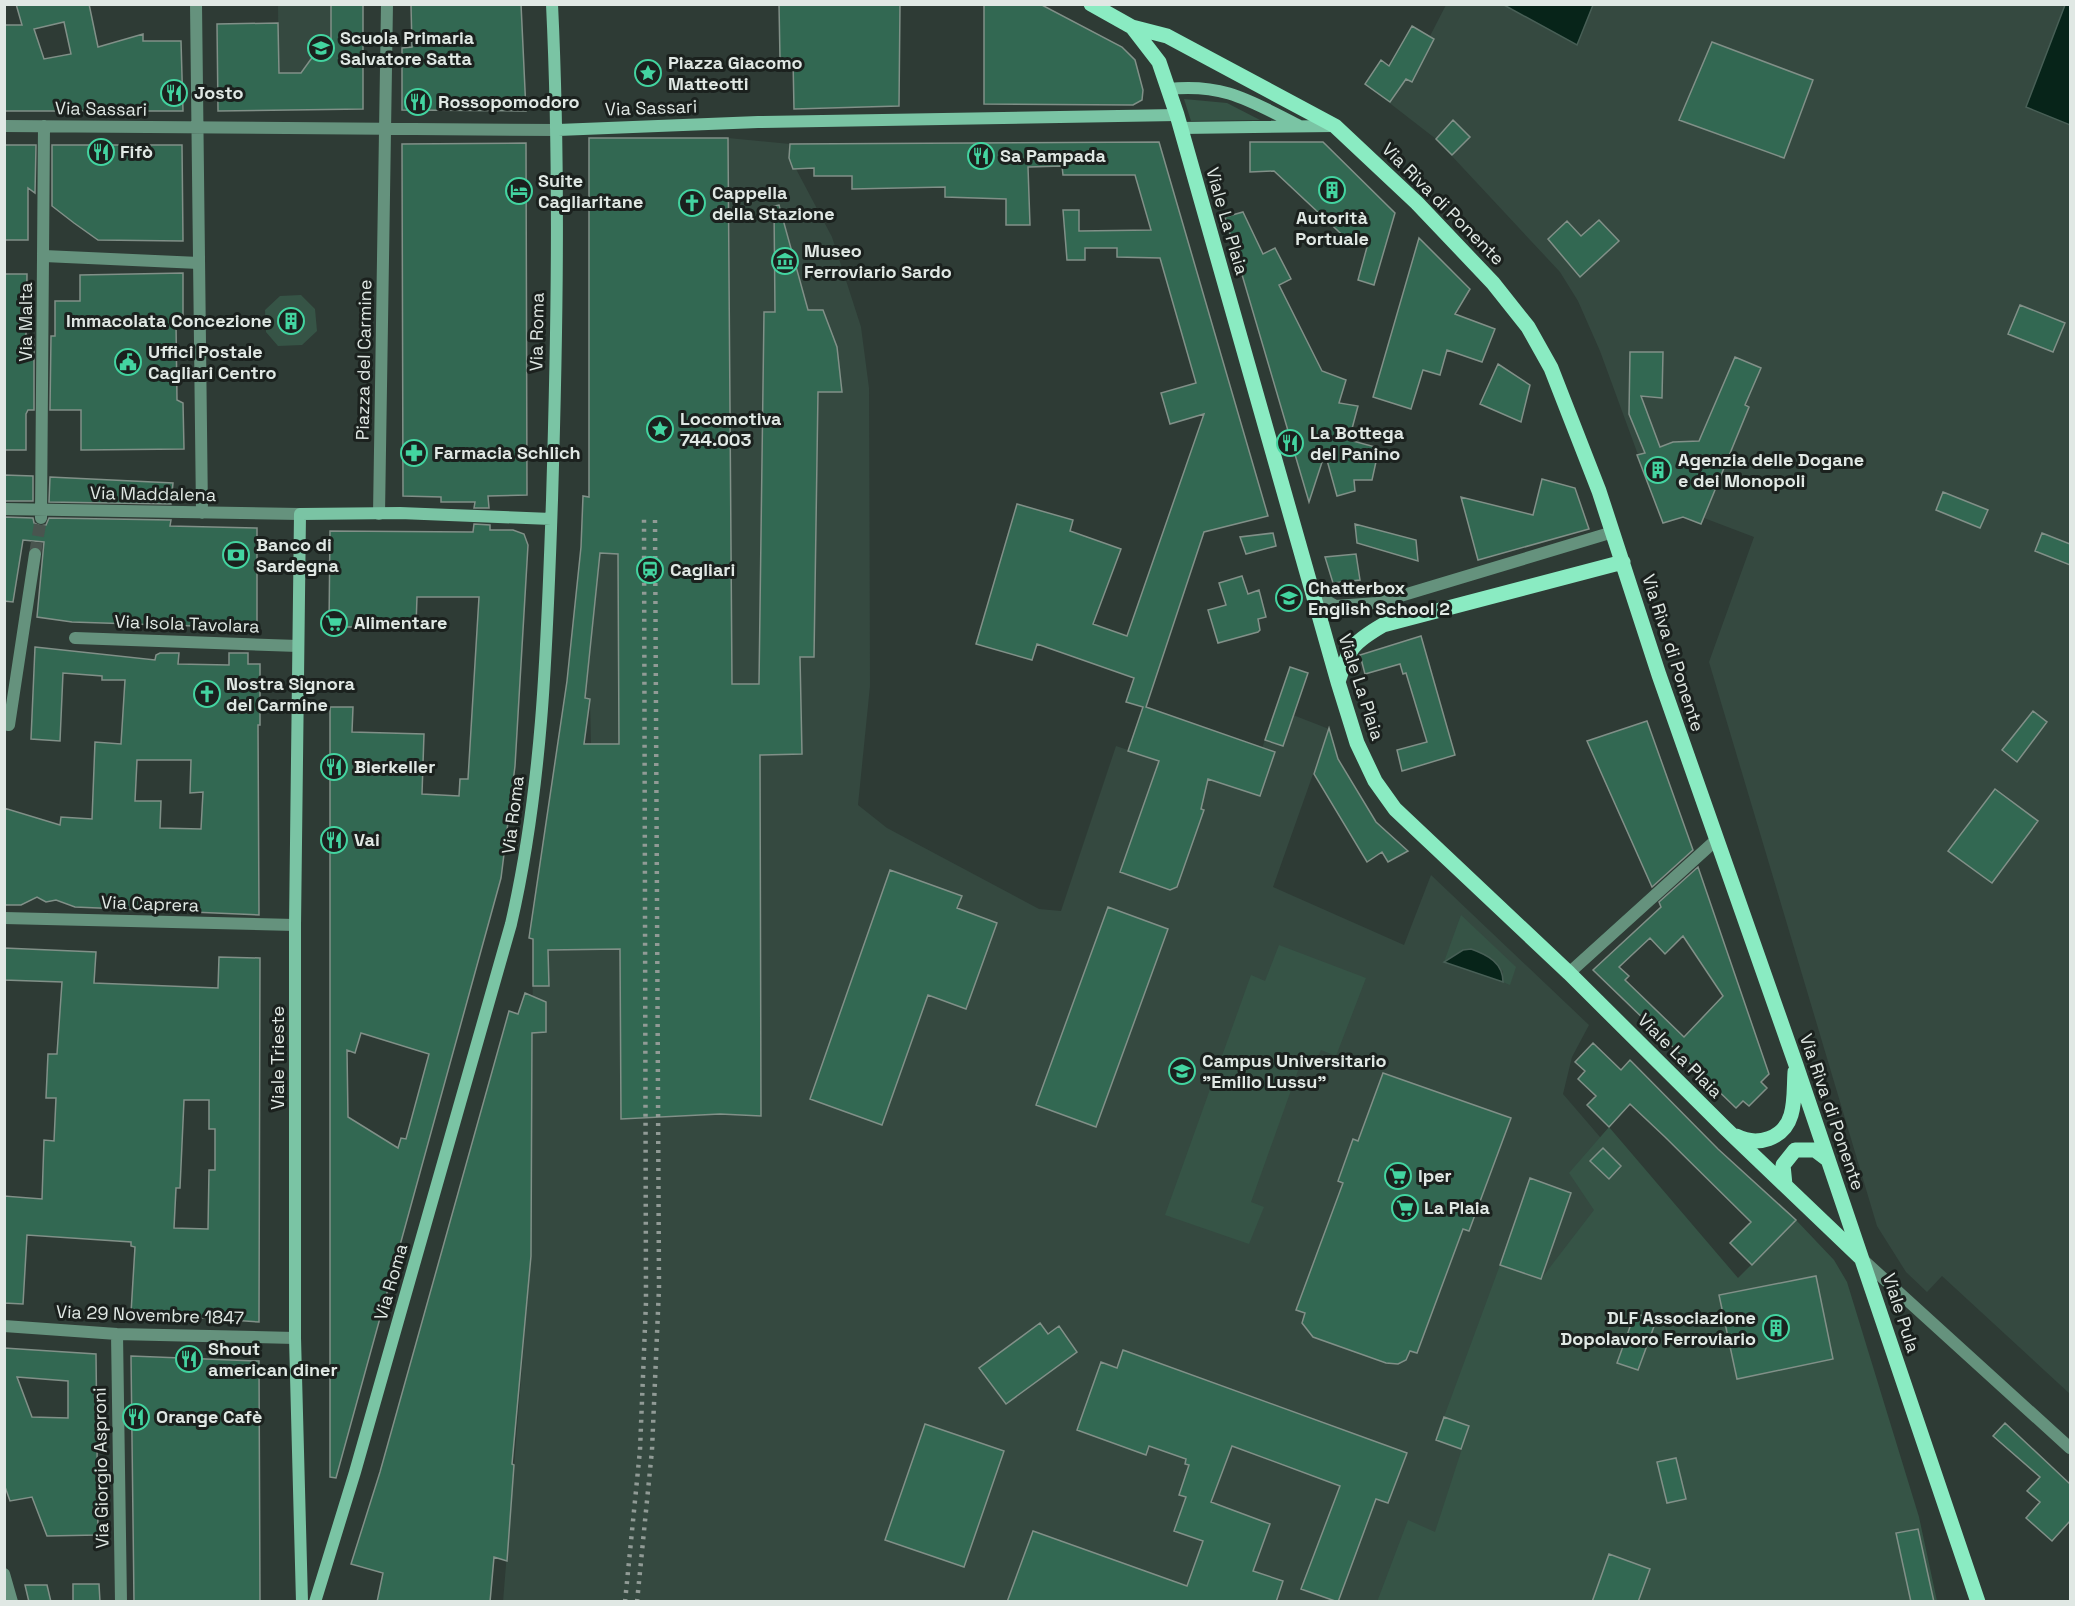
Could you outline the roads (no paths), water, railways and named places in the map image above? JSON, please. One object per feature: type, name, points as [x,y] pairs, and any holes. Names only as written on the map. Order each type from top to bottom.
[{"type":"main road","name":"Via Roma","points":[[315,1602],[372,1413],[511,924],[524,867],[543,715],[551,519],[558,130],[552,4]]},
{"type":"main road","points":[[1091,4],[1132,27]]},
{"type":"main road","name":"Viale La Plaia","points":[[1132,27],[1160,62],[1179,122],[1306,576],[1357,743],[1375,781],[1395,809],[1569,973],[1726,1129],[1862,1259]]},
{"type":"main road","name":"Via Riva di Ponente","points":[[1132,27],[1167,36],[1335,126],[1418,203],[1493,283],[1528,327],[1551,368],[1613,532],[1716,840],[1862,1259]]},
{"type":"main road","points":[[1168,89],[1192,86],[1237,94],[1299,126],[1335,126]]},
{"type":"main road","name":"Via Sassari","points":[[558,130],[758,122],[1179,122],[1201,128],[1299,126]]},
{"type":"main road","points":[[300,514],[551,519]]},
{"type":"main road","name":"Viale Trieste","points":[[300,514],[295,926],[295,1338],[302,1602]]},
{"type":"main road","points":[[1338,682],[1346,657],[1357,640],[1383,624],[1623,562]]},
{"type":"main road","name":"Viale La Plaia","points":[[1726,1129],[1740,1138],[1755,1141],[1768,1139],[1780,1131],[1791,1114],[1796,1065]]},
{"type":"main road","points":[[1785,1185],[1783,1165],[1795,1150],[1815,1150],[1827,1159]]},
{"type":"main road","name":"Viale Pula","points":[[1862,1259],[1978,1602]]},
{"type":"street","points":[[196,4],[202,513]]},
{"type":"street","name":"Piazza del Carmine","points":[[379,514],[387,128],[387,4]]},
{"type":"street","name":"Via Sassari","points":[[4,126],[558,130]]},
{"type":"street","name":"Via Malta","points":[[42,514],[44,126]]},
{"type":"street","points":[[44,256],[199,262]]},
{"type":"street","name":"Via Maddalena","points":[[4,509],[42,514],[300,514]]},
{"type":"street","points":[[1306,576],[1325,600],[1335,606],[1377,603],[1613,532]]},
{"type":"street","points":[[4,724],[9,725],[35,554]]},
{"type":"street","name":"Via Isola Tavolara","points":[[75,638],[298,646]]},
{"type":"street","points":[[1569,973],[1716,840]]},
{"type":"street","name":"Via Caprera","points":[[4,918],[295,926]]},
{"type":"street","points":[[1862,1259],[2070,1448]]},
{"type":"street","name":"Via 29 Novembre 1847","points":[[4,1326],[117,1334],[295,1338]]},
{"type":"street","name":"Via Giorgio Asproni","points":[[117,1334],[121,1602]]},
{"type":"street","points":[[4,1574],[12,1602]]},
{"type":"tunnel","points":[[35,554],[41,518]]},
{"type":"railway","points":[[625,1602],[640,1450],[646,1302],[644,518]]},
{"type":"railway","points":[[637,1602],[652,1450],[659,1288],[655,519]]},
{"type":"place","name":"Scuola Primaria Salvatore Satta","points":[[321,48]]},
{"type":"place","name":"Piazza Giacomo Matteotti","points":[[648,73]]},
{"type":"place","name":"Josto","points":[[174,93]]},
{"type":"place","name":"Rossopomodoro","points":[[418,102]]},
{"type":"place","name":"Fifò","points":[[101,152]]},
{"type":"place","name":"Sa Pampada","points":[[981,156]]},
{"type":"place","name":"Autorità Portuale","points":[[1332,190]]},
{"type":"place","name":"Suite Cagliaritane","points":[[519,191]]},
{"type":"place","name":"Cappella della Stazione","points":[[692,203]]},
{"type":"place","name":"Museo Ferroviario Sardo","points":[[785,261]]},
{"type":"place","name":"Immacolata Concezione","points":[[291,321]]},
{"type":"place","name":"Uffici Postale Cagliari Centro","points":[[128,362]]},
{"type":"place","name":"Locomotiva 744.003","points":[[660,429]]},
{"type":"place","name":"La Bottega del Panino","points":[[1290,443]]},
{"type":"place","name":"Farmacia Schlich","points":[[414,453]]},
{"type":"place","name":"Agenzia delle Dogane e dei Monopoli","points":[[1658,470]]},
{"type":"place","name":"Banco di Sardegna","points":[[236,555]]},
{"type":"place","name":"Cagliari","points":[[650,570]]},
{"type":"place","name":"Chatterbox English School 2","points":[[1289,598]]},
{"type":"place","name":"Alimentare","points":[[334,623]]},
{"type":"place","name":"Nostra Signora del Carmine","points":[[207,694]]},
{"type":"place","name":"Bierkeller","points":[[334,767]]},
{"type":"place","name":"Vai","points":[[334,840]]},
{"type":"place","name":"Campus Universitario \"Emilio Lussu\"","points":[[1182,1071]]},
{"type":"place","name":"Iper","points":[[1398,1176]]},
{"type":"place","name":"La Plaia","points":[[1405,1208]]},
{"type":"place","name":"DLF Associazione Dopolavoro Ferroviario","points":[[1776,1328]]},
{"type":"place","name":"Shout american diner","points":[[189,1359]]},
{"type":"place","name":"Orange Cafè","points":[[136,1417]]}]
